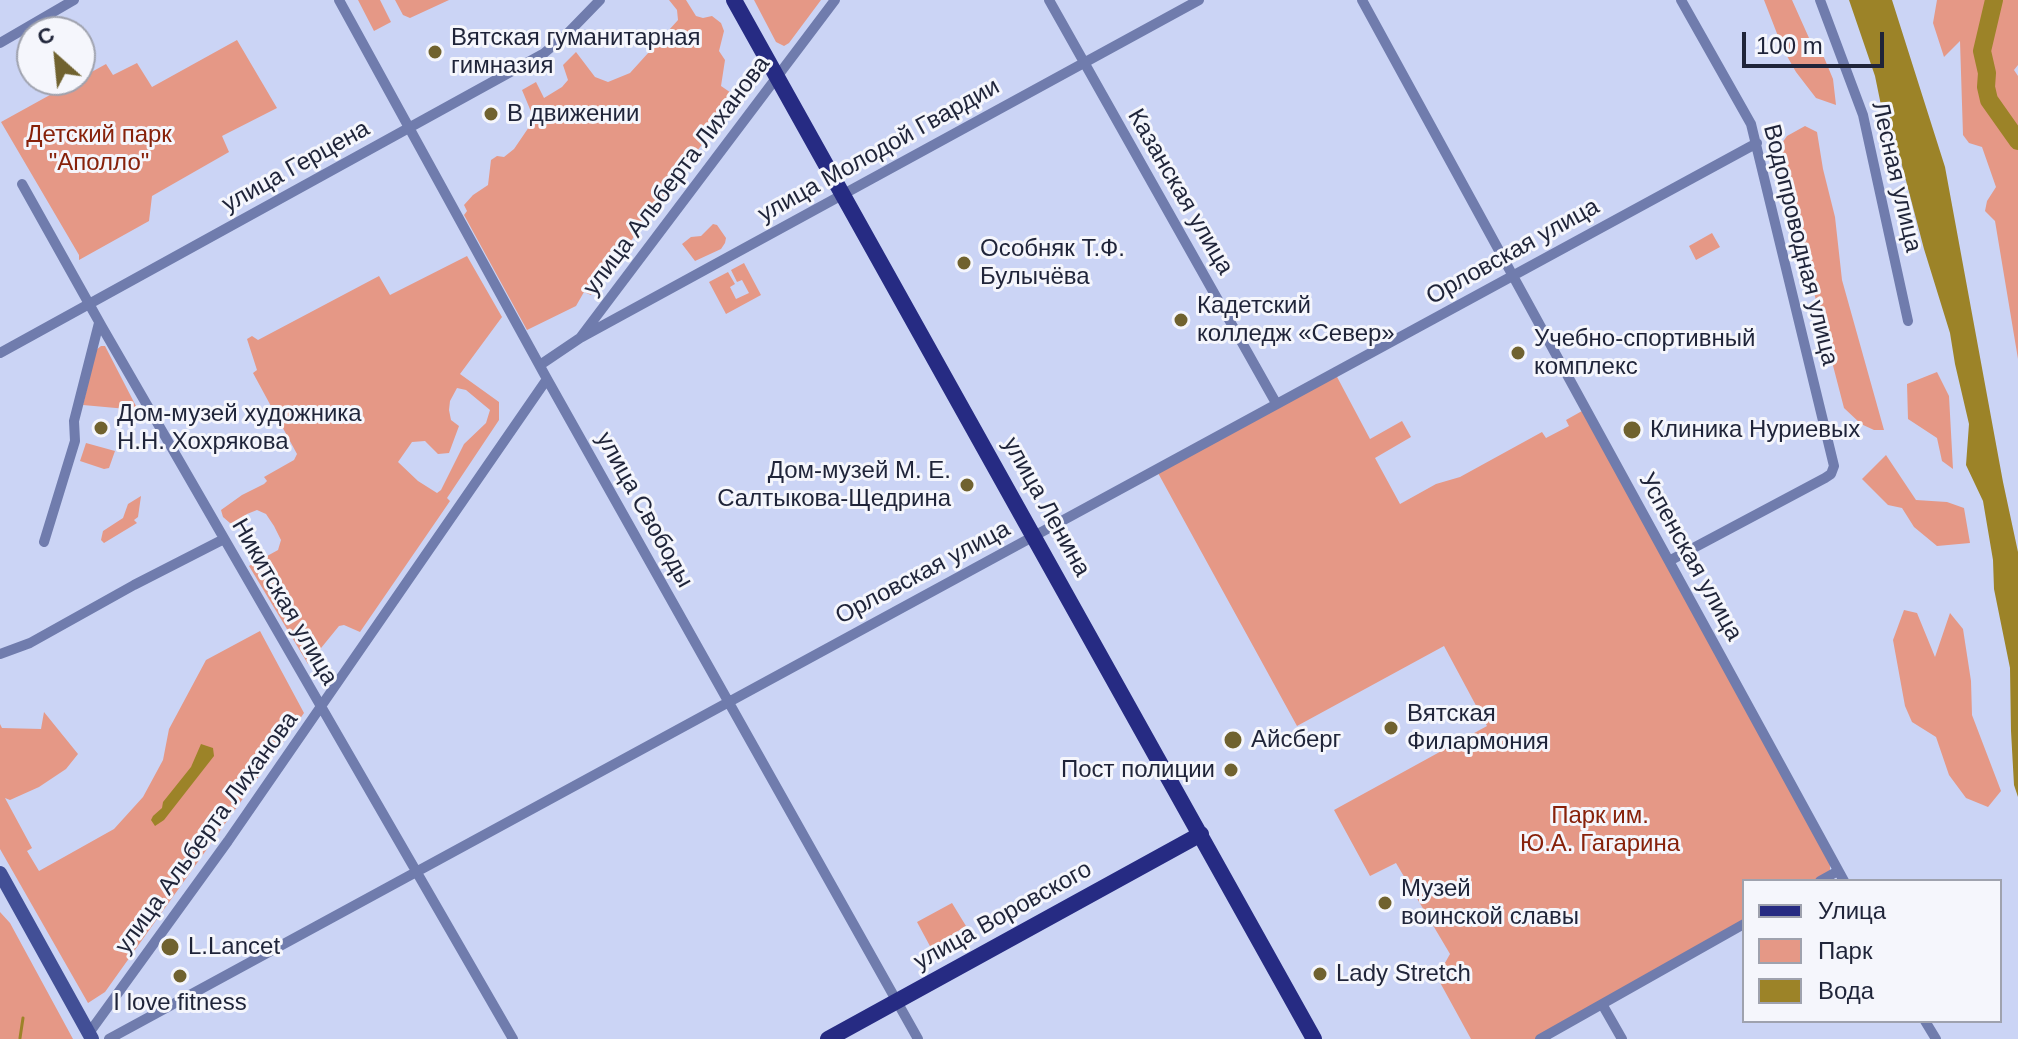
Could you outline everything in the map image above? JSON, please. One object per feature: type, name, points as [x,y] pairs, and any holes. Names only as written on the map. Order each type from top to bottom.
[{"type":"main road","name":"улица Ленина","points":[[734,0],[1314,1039]]},
{"type":"main road","name":"улица Воровского","points":[[828,1039],[1201,834]]},
{"type":"main road","points":[[0,873],[90,1036]]},
{"type":"street","points":[[0,43],[74,0]]},
{"type":"street","name":"улица Свободы","points":[[339,0],[547,379],[918,1039]]},
{"type":"street","name":"улица Герцена","points":[[0,353],[543,54],[600,0]]},
{"type":"street","name":"улица Альберта Лиханова","points":[[540,365],[580,338],[835,0]]},
{"type":"street","name":"Казанская улица","points":[[1049,0],[1276,403]]},
{"type":"street","name":"улица Молодой Гвардии","points":[[580,338],[1199,0]]},
{"type":"street","name":"Успенская улица","points":[[1362,0],[1843,879]]},
{"type":"street","name":"Водопроводная улица","points":[[1669,561],[1825,478],[1834,466],[1751,124],[1681,0]]},
{"type":"street","name":"Лесная улица","points":[[1820,0],[1863,115],[1908,321]]},
{"type":"street","name":"Орловская улица","points":[[109,1039],[1757,143]]},
{"type":"street","name":"Никитская улица","points":[[22,184],[99,323],[513,1039]]},
{"type":"street","points":[[44,542],[75,441],[74,421],[99,323]]},
{"type":"street","name":"улица Альберта Лиханова","points":[[90,1036],[547,379]]},
{"type":"street","points":[[0,654],[30,643],[224,539]]},
{"type":"street","points":[[1824,879],[1838,871]]},
{"type":"street","points":[[1540,1039],[1742,925]]},
{"type":"street","points":[[1602,1004],[1622,1039]]},
{"type":"green space","points":[[358,0],[380,0],[391,22],[374,31]]},
{"type":"green space","points":[[395,0],[449,0],[410,18],[403,15]]},
{"type":"green space","points":[[669,0],[686,0],[696,16],[712,16],[721,23],[724,31],[719,51],[725,60],[721,86],[737,97],[591,295],[584,292],[576,306],[527,330],[464,215],[467,211],[464,205],[488,185],[491,160],[497,156],[504,157],[514,149],[529,127],[532,114],[522,90],[536,82],[544,98],[562,87],[568,80],[563,65],[576,52],[595,77],[608,82],[630,73],[678,20],[677,10]]},
{"type":"green space","points":[[754,0],[821,0],[784,46],[776,42]]},
{"type":"green space","points":[[1764,0],[1792,0],[1809,38],[1823,55],[1833,79],[1836,105],[1816,98],[1796,72],[1783,49]]},
{"type":"green space","points":[[1937,0],[2018,0],[2018,65],[2014,70],[2018,76],[2018,359],[1995,221],[1985,211],[1996,187],[1982,147],[1969,143],[1963,135],[1960,41],[1944,57],[1933,23]]},
{"type":"green space","name":"Детский парк \"Аполло\"","points":[[237,40],[277,108],[222,136],[229,152],[152,196],[149,221],[79,260],[79,255],[1,122],[48,96],[96,96],[96,70],[106,64],[113,75],[137,63],[152,87]]},
{"type":"green space","points":[[1805,126],[1817,132],[1835,217],[1842,280],[1884,430],[1874,430],[1861,424],[1844,408],[1777,150],[1787,136]]},
{"type":"green space","points":[[713,224],[726,238],[725,243],[721,249],[695,261],[682,244],[691,237],[701,236]]},
{"type":"green space","points":[[1712,233],[1720,247],[1696,260],[1689,246]]},
{"type":"green space","points":[[467,256],[502,317],[460,374],[499,402],[499,420],[447,498],[450,501],[360,632],[339,626],[308,664],[249,566],[278,550],[281,540],[274,526],[266,514],[257,510],[247,514],[239,525],[230,523],[221,510],[264,484],[267,481],[264,477],[294,460],[297,454],[253,373],[257,370],[247,339],[252,336],[258,340],[379,276],[390,295]],"holes":[[[457,388],[466,390],[490,410],[486,423],[464,444],[437,493],[418,481],[398,462],[412,442],[425,441],[438,454],[449,453],[459,426],[451,420],[450,401]]]},
{"type":"green space","points":[[744,263],[761,295],[726,314],[709,282],[728,272],[735,284],[730,287],[736,299],[749,293],[742,280],[737,282],[731,270]]},
{"type":"green space","points":[[105,346],[138,410],[83,405],[96,350]]},
{"type":"green space","points":[[1937,372],[1949,396],[1953,469],[1942,461],[1937,438],[1908,419],[1907,384]]},
{"type":"green space","name":"Парк им. Ю.А. Гагарина","points":[[1336,375],[1370,439],[1402,421],[1411,437],[1375,458],[1400,504],[1436,484],[1460,477],[1542,432],[1546,438],[1569,426],[1566,420],[1582,411],[1830,861],[1830,871],[1820,879],[1742,879],[1742,924],[1541,1039],[1471,1039],[1437,977],[1450,954],[1396,863],[1370,876],[1334,810],[1487,726],[1444,646],[1297,726],[1158,473]]},
{"type":"green space","points":[[86,443],[115,451],[109,468],[80,461]]},
{"type":"green space","points":[[1886,455],[1916,500],[1947,502],[1964,508],[1970,543],[1937,546],[1914,527],[1902,508],[1888,505],[1862,479]]},
{"type":"green space","points":[[141,496],[138,517],[134,520],[137,523],[104,543],[101,540],[103,531],[123,518],[128,504]]},
{"type":"green space","points":[[1904,610],[1917,613],[1935,657],[1950,613],[1963,629],[1971,681],[1972,715],[2001,791],[1988,807],[1966,798],[1949,775],[1936,737],[1912,722],[1905,706],[1893,640]]},
{"type":"green space","points":[[260,631],[304,713],[105,992],[88,1003],[0,849],[0,724],[2,728],[41,729],[44,712],[78,754],[66,769],[39,787],[10,800],[5,798],[32,848],[27,851],[39,871],[114,829],[143,797],[163,760],[169,729],[206,660]]},
{"type":"green space","points":[[952,903],[966,926],[931,948],[917,922]]},
{"type":"green space","points":[[0,912],[10,923],[73,1039],[0,1039]]},
{"type":"water","points":[[1849,0],[1892,0],[1945,167],[2018,552],[2018,797],[2014,785],[2010,668],[1994,589],[1993,560],[1983,501],[1966,465],[1969,424],[1950,333],[1899,154],[1883,115],[1875,76]]},
{"type":"water","points":[[201,744],[213,748],[214,756],[164,820],[155,826],[151,820],[153,816],[191,767]]},
{"type":"waterway","points":[[1994,0],[1982,51],[1987,73],[1986,87],[1989,100],[2018,141]]},
{"type":"waterway","points":[[20,1038],[23,1018]]},
{"type":"place","name":"Вятская гуманитарная гимназия","points":[[435,52]]},
{"type":"place","name":"В движении","points":[[491,114]]},
{"type":"place","name":"Особняк Т.Ф. Булычёва","points":[[964,263]]},
{"type":"place","name":"Кадетский колледж «Север»","points":[[1181,320]]},
{"type":"place","name":"Учебно-спортивный комплекс","points":[[1518,353]]},
{"type":"place","name":"Дом-музей художника Н.Н. Хохрякова","points":[[101,428]]},
{"type":"place","name":"Клиника Нуриевых","points":[[1632,430]]},
{"type":"place","name":"Дом-музей М. Е. Салтыкова-Щедрина","points":[[967,485]]},
{"type":"place","name":"Вятская Филармония","points":[[1391,728]]},
{"type":"place","name":"Айсберг","points":[[1233,740]]},
{"type":"place","name":"Пост полиции","points":[[1231,770]]},
{"type":"place","name":"Музей воинской славы","points":[[1385,903]]},
{"type":"place","name":"L.Lancet","points":[[170,947]]},
{"type":"place","name":"Lady Stretch","points":[[1320,974]]},
{"type":"place","name":"I love fitness","points":[[180,976]]}]
